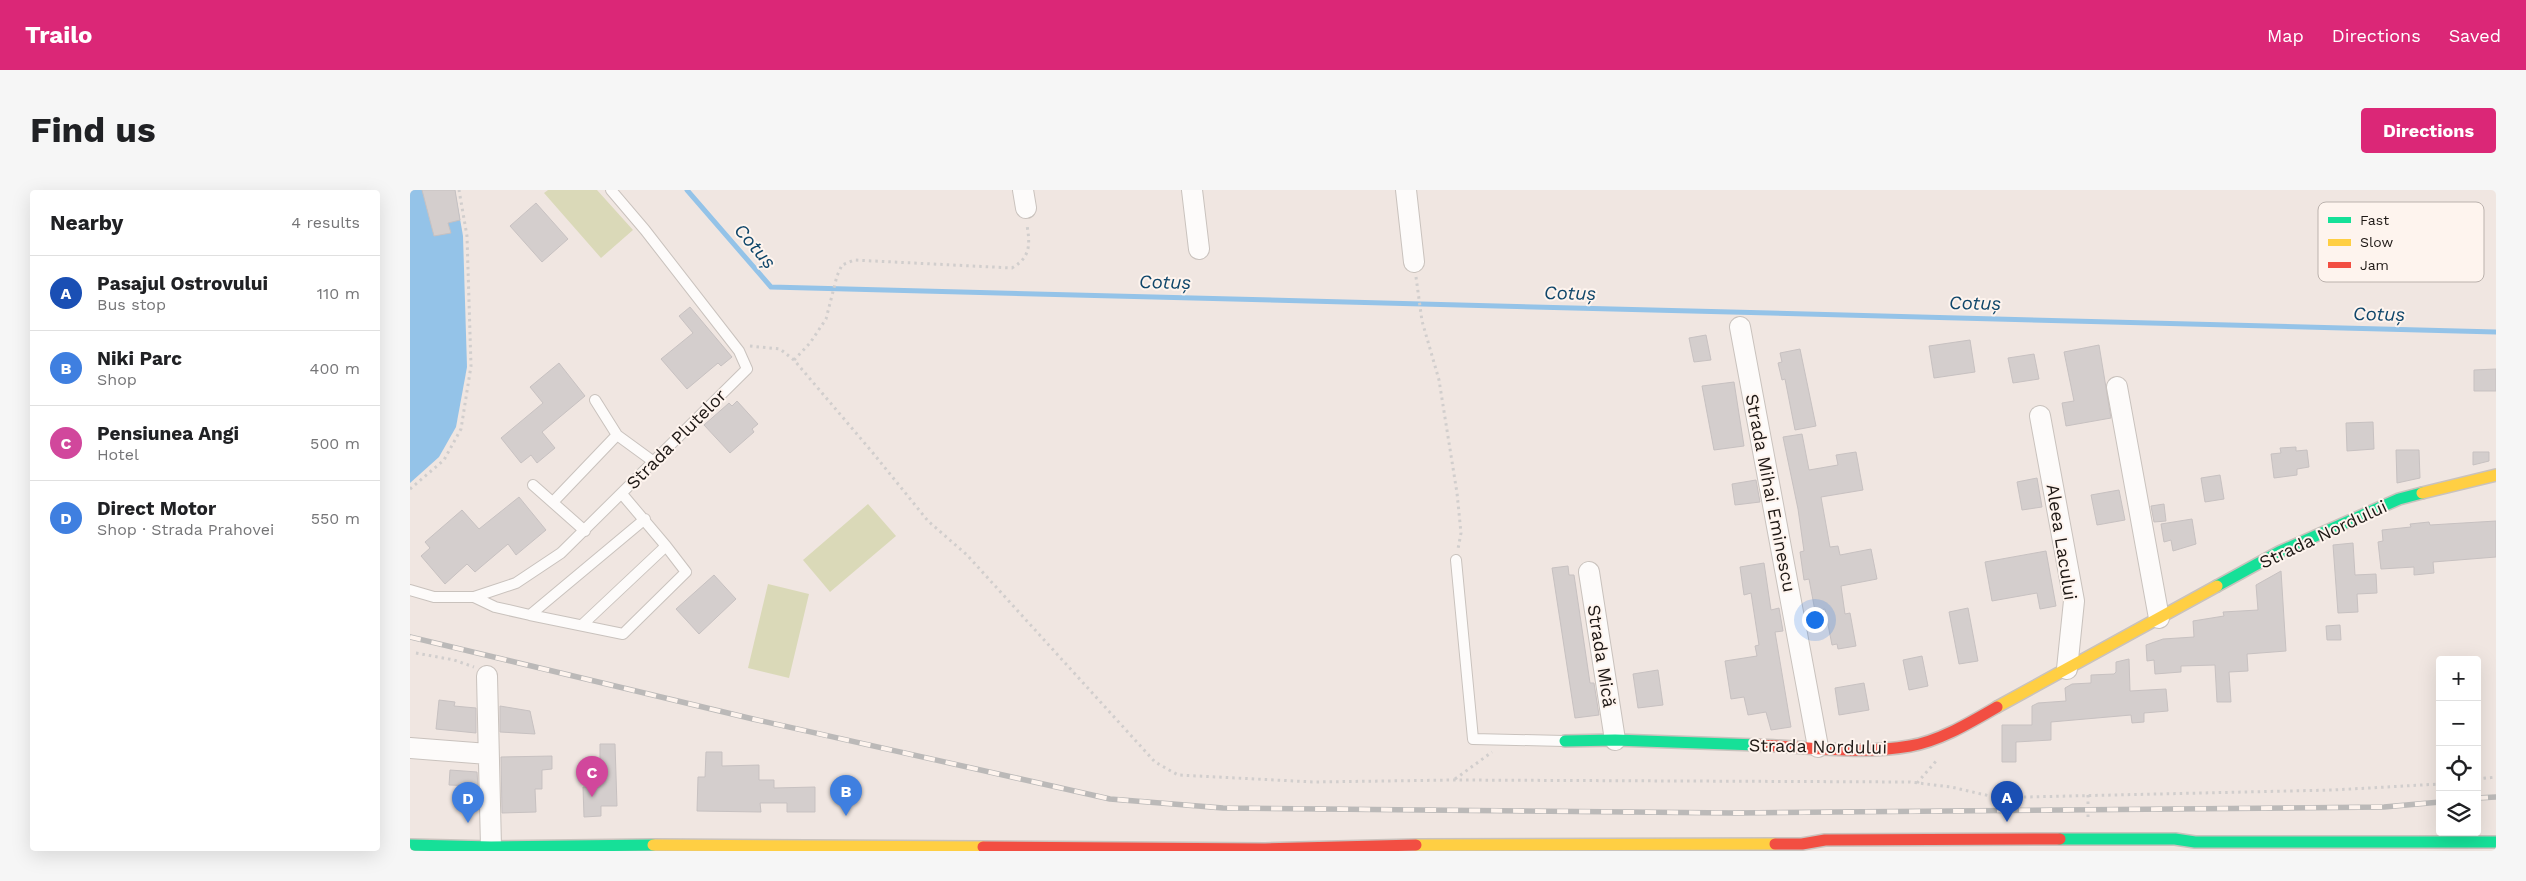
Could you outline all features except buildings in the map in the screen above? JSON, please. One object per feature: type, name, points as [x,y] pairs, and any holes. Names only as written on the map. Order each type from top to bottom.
[{"type":"main road","name":"Strada Nordului","points":[[1564,741],[1614,740],[1877,750],[1912,746],[1937,738],[2279,552],[2399,499],[2496,475]]},
{"type":"main road","points":[[410,845],[491,847],[1265,848],[1452,844],[1802,844],[1825,840],[2033,845],[2175,838],[2195,842],[2496,842]]},
{"type":"main road","points":[[2182,851],[2195,842]]},
{"type":"main road","points":[[1802,844],[1815,851]]},
{"type":"street","points":[[1192,190],[1199,249]]},
{"type":"street","points":[[1406,190],[1414,262]]},
{"type":"street","name":"Strada Mihai Eminescu","points":[[1740,327],[1818,747]]},
{"type":"street","points":[[2117,387],[2159,618]]},
{"type":"street","name":"Aleea Lacului","points":[[2040,416],[2074,601],[2067,669]]},
{"type":"street","name":"Strada Mică","points":[[1589,572],[1614,740]]},
{"type":"street","points":[[482,672],[488,754],[491,847]]},
{"type":"street","points":[[410,748],[488,754]]},
{"type":"lane","points":[[610,190],[645,230],[739,351]]},
{"type":"lane","name":"Strada Plutelor","points":[[410,590],[434,597],[474,597],[516,584],[561,554],[746,369],[739,351]]},
{"type":"lane","points":[[594,400],[617,435],[654,462]]},
{"type":"lane","points":[[553,502],[617,435]]},
{"type":"lane","points":[[533,485],[585,531]]},
{"type":"lane","points":[[474,597],[495,607],[623,634],[686,572],[645,519],[622,494]]},
{"type":"lane","points":[[530,615],[645,519]]},
{"type":"lane","points":[[582,626],[666,546]]},
{"type":"lane","points":[[1456,560],[1473,739],[1564,741]]},
{"type":"path","points":[[410,489],[444,460],[461,429],[471,366],[467,236],[459,190]]},
{"type":"path","points":[[794,360],[810,343],[826,319],[837,276],[842,265],[854,260],[920,261],[966,267],[1012,268],[1022,262],[1030,248],[1025,199]]},
{"type":"path","points":[[1414,262],[1422,321],[1439,380],[1457,493],[1461,534],[1456,560]]},
{"type":"path","points":[[739,351],[753,345],[780,349],[794,360],[928,522],[967,555],[1155,762],[1178,775],[1314,782],[1454,780],[1918,783],[1951,787],[1990,796],[2026,797],[2333,790],[2436,784]]},
{"type":"path","points":[[416,653],[454,660],[482,672]]},
{"type":"path","points":[[1454,780],[1509,740]]},
{"type":"path","points":[[1918,783],[1939,758]]},
{"type":"path","points":[[2481,779],[2496,777]]},
{"type":"green space","points":[[548,190],[597,190],[633,230],[601,258],[544,193]]},
{"type":"green space","points":[[868,504],[896,536],[830,592],[803,560]]},
{"type":"green space","points":[[768,584],[809,594],[789,678],[748,668]]},
{"type":"water","points":[[410,190],[455,190],[463,236],[467,367],[456,427],[439,457],[410,483]]},
{"type":"waterway","name":"Cotuș","points":[[687,190],[771,287],[2496,332]]},
{"type":"railway","points":[[410,637],[753,719],[1110,799],[1223,808],[1735,813],[2384,807],[2436,802]]},
{"type":"railway","points":[[2481,798],[2496,797]]},
{"type":"traffic: fast","points":[[2217,586],[2279,552],[2399,499],[2422,493]]},
{"type":"traffic: fast","points":[[1565,741],[1615,740],[1757,745]]},
{"type":"traffic: fast","points":[[2060,839],[2175,839],[2195,842],[2496,842]]},
{"type":"traffic: fast","points":[[410,845],[491,847],[653,845]]},
{"type":"traffic: slow","points":[[2422,493],[2496,475]]},
{"type":"traffic: slow","points":[[1997,707],[2217,586]]},
{"type":"traffic: slow","points":[[1416,845],[1775,844]]},
{"type":"traffic: slow","points":[[653,845],[983,847]]},
{"type":"traffic: jam","points":[[1757,745],[1834,750],[1872,750],[1910,746],[1933,740],[1966,725],[1997,707]]},
{"type":"traffic: jam","points":[[1775,844],[1802,844],[1825,840],[2060,839]]},
{"type":"traffic: jam","points":[[983,847],[1265,849],[1416,845]]},
{"type":"place","name":"Pensiunea Angi","points":[[592,797]]},
{"type":"place","name":"Niki Parc","points":[[846,816]]},
{"type":"place","name":"Pasajul Ostrovului","points":[[2007,822]]},
{"type":"place","name":"Direct Motor","points":[[468,823]]}]
